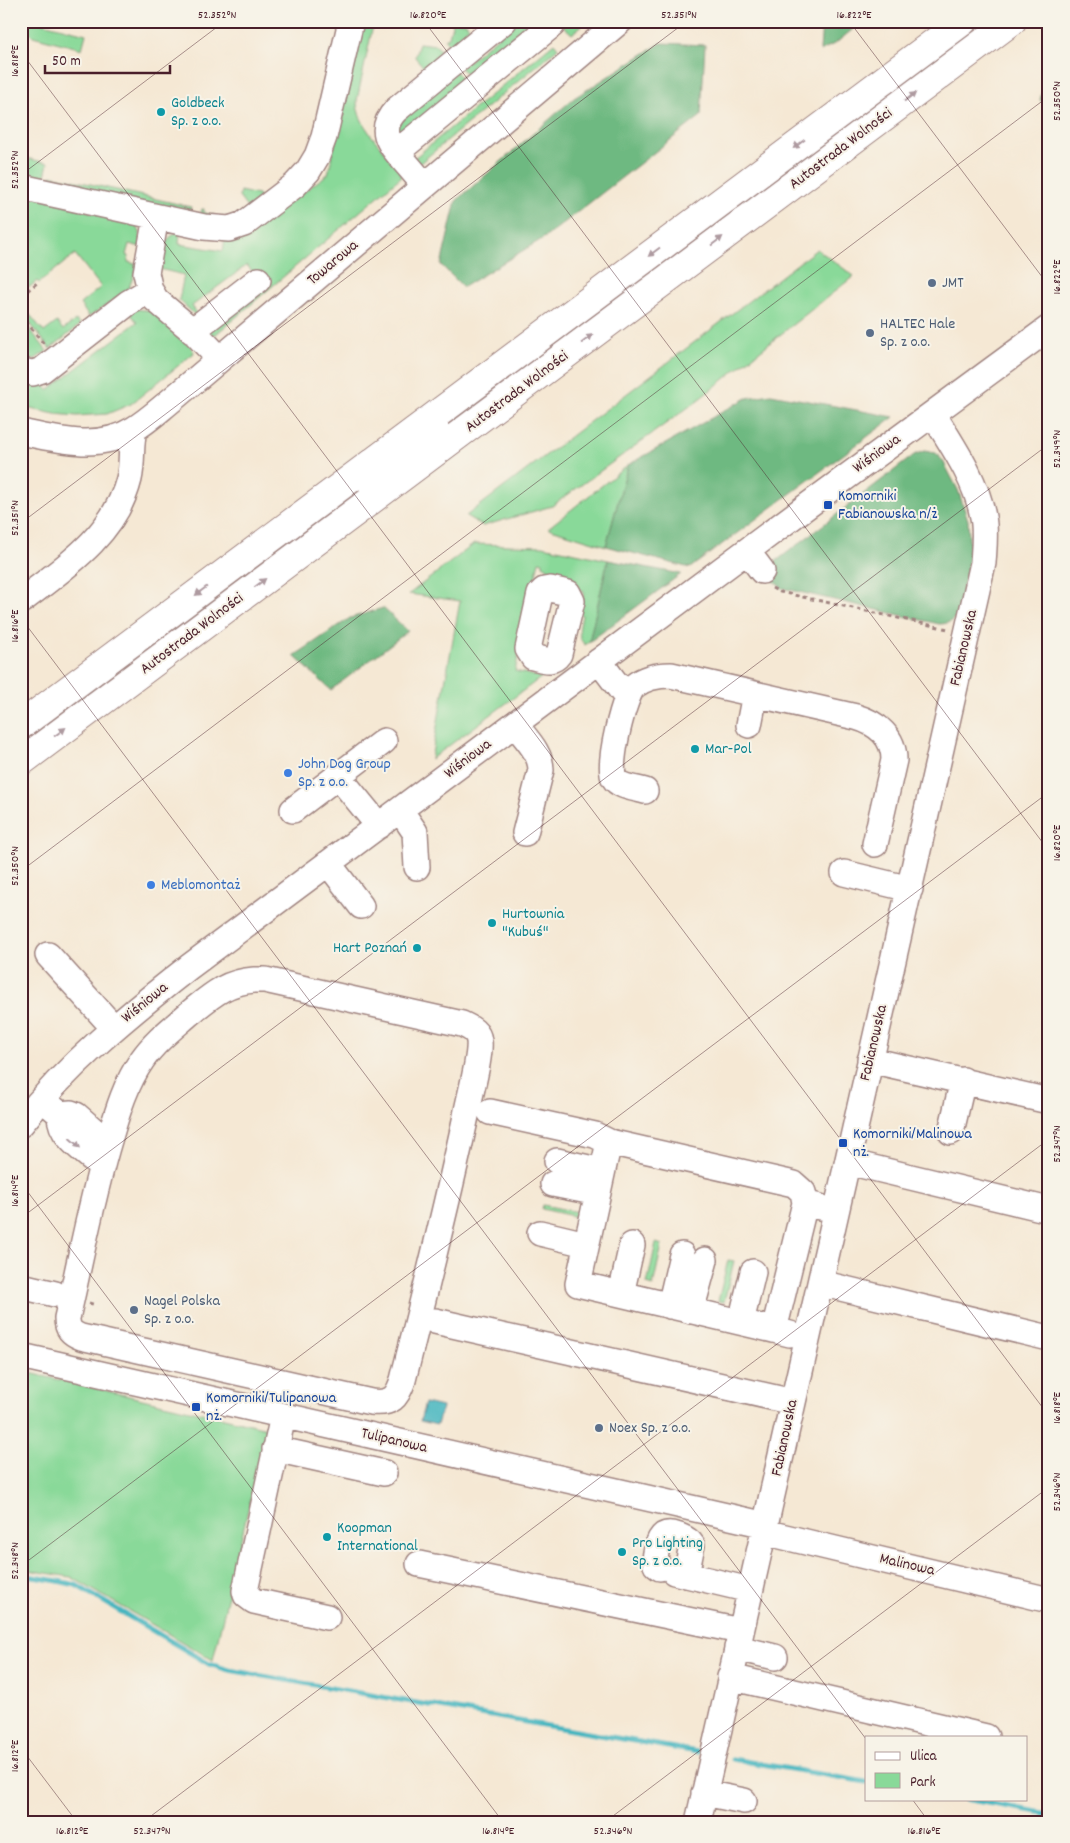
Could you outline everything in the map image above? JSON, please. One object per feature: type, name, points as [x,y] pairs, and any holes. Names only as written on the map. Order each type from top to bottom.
[{"type":"highway","name":"Autostrada Wolności","points":[[21,725],[963,21]]},
{"type":"highway","name":"Autostrada Wolności","points":[[21,762],[1012,21]]},
{"type":"street","points":[[21,186],[213,228],[237,227],[251,219],[302,178],[318,156],[351,21]]},
{"type":"street","points":[[424,185],[391,145],[386,134],[387,124],[392,114],[504,21]]},
{"type":"street","name":"Towarowa","points":[[21,432],[48,438],[89,443],[115,439],[134,430],[620,21]]},
{"type":"street","points":[[397,152],[550,23],[578,56]]},
{"type":"street","points":[[156,217],[146,273],[150,290],[156,300],[192,331],[220,359]]},
{"type":"street","points":[[192,331],[258,280]]},
{"type":"street","points":[[21,371],[33,373],[42,370],[128,303],[150,290]]},
{"type":"street","points":[[933,414],[1049,328]]},
{"type":"street","points":[[296,556],[506,362]]},
{"type":"street","points":[[279,532],[524,387]]},
{"type":"street","name":"Wiśniowa","points":[[21,1124],[51,1107],[76,1063],[114,1028],[189,968],[933,414]]},
{"type":"street","name":"Fabianowska","points":[[698,1822],[872,1053],[896,988],[917,884],[947,684],[959,632],[983,562],[985,538],[983,516],[973,487],[958,455],[933,414]]},
{"type":"street","points":[[21,601],[61,571],[89,546],[110,518],[121,500],[128,480],[134,430]]},
{"type":"street","points":[[747,551],[762,571]]},
{"type":"street","points":[[550,588],[566,592],[572,598],[565,632],[559,654],[555,659],[549,661],[533,657],[528,651],[540,594],[544,590],[550,588]]},
{"type":"street","points":[[565,632],[595,664],[632,691],[719,703]]},
{"type":"street","points":[[645,791],[620,784],[614,779],[612,774],[613,754],[632,691],[656,676],[671,675],[755,694],[866,720],[880,729],[886,736],[894,751],[894,760],[875,844]]},
{"type":"street","points":[[749,725],[755,694]]},
{"type":"street","points":[[515,724],[536,752],[541,763],[541,770],[525,832]]},
{"type":"street","points":[[293,810],[384,741]]},
{"type":"street","points":[[338,776],[379,826]]},
{"type":"street","points":[[400,810],[415,832],[417,867]]},
{"type":"street","points":[[328,864],[361,906]]},
{"type":"street","points":[[844,873],[917,884]]},
{"type":"street","points":[[48,955],[114,1028]]},
{"type":"street","points":[[265,980],[462,1024],[476,1032],[480,1039],[463,1131],[430,1271],[400,1388],[396,1396],[390,1401],[381,1403],[371,1402],[81,1337],[70,1331],[66,1318],[105,1154],[121,1101],[134,1072],[143,1059],[166,1033],[208,998],[230,984],[242,981],[265,980]]},
{"type":"street","points":[[872,1053],[963,1080],[1049,1101]]},
{"type":"street","points":[[872,1053],[1049,1087]]},
{"type":"street","points":[[951,1132],[963,1080]]},
{"type":"street","points":[[51,1107],[76,1115],[105,1154]]},
{"type":"street","points":[[490,1112],[594,1135],[609,1142],[794,1184],[802,1192],[805,1203],[774,1330]]},
{"type":"street","points":[[609,1142],[578,1284],[808,1337]]},
{"type":"street","points":[[848,1162],[1049,1210]]},
{"type":"street","points":[[555,1172],[600,1182]]},
{"type":"street","points":[[805,1203],[836,1210]]},
{"type":"street","points":[[540,1233],[586,1244]]},
{"type":"street","points":[[621,1294],[632,1245]]},
{"type":"street","points":[[680,1308],[693,1258]]},
{"type":"street","points":[[741,1322],[753,1272]]},
{"type":"street","points":[[820,1283],[1049,1338]]},
{"type":"street","points":[[21,1286],[55,1294]]},
{"type":"street","points":[[435,1320],[793,1402]]},
{"type":"street","name":"Tulipanowa","points":[[21,1356],[765,1529]]},
{"type":"street","points":[[283,1416],[244,1587],[246,1596],[254,1601],[327,1617]]},
{"type":"street","points":[[275,1449],[384,1473]]},
{"type":"street","name":"Malinowa","points":[[765,1529],[1049,1600]]},
{"type":"street","points":[[419,1564],[738,1639],[775,1657]]},
{"type":"street","points":[[674,1572],[750,1590]]},
{"type":"street","points":[[730,1677],[982,1736]]},
{"type":"street","points":[[704,1792],[744,1801]]},
{"type":"path","points":[[21,296],[37,283]]},
{"type":"path","points":[[762,571],[768,585],[780,592],[959,632]]},
{"type":"green space","points":[[28,21],[35,21],[86,34],[82,49],[33,36],[27,29]]},
{"type":"green space","points":[[363,21],[374,21],[357,100],[358,109],[366,127],[399,168],[402,176],[215,335],[208,332],[263,286],[247,265],[192,306],[197,313],[195,315],[179,300],[184,275],[155,268],[161,250],[166,241],[180,231],[179,244],[223,251],[225,238],[248,232],[328,174]]},
{"type":"green space","points":[[453,21],[466,23],[473,33],[452,49],[445,39],[449,37]]},
{"type":"green space","points":[[517,21],[539,21],[469,79],[468,75],[460,68]]},
{"type":"green space","points":[[558,21],[587,21],[572,34]]},
{"type":"green space","points":[[822,21],[863,21],[836,43],[820,51]]},
{"type":"green space","points":[[419,43],[436,45],[444,55],[426,70],[415,57]]},
{"type":"green space","points":[[554,43],[558,48],[419,164],[413,159]]},
{"type":"green space","points":[[661,43],[705,45],[701,116],[547,236],[463,287],[441,265],[456,201],[574,98]]},
{"type":"green space","points":[[456,71],[465,82],[404,141],[393,128]]},
{"type":"green space","points":[[1049,75],[1049,106],[1040,100],[1046,77]]},
{"type":"green space","points":[[21,157],[48,163],[43,185],[21,180]]},
{"type":"green space","points":[[51,175],[191,207],[189,214],[200,217],[202,209],[204,209],[204,213],[214,215],[213,221],[48,186]]},
{"type":"green space","points":[[240,191],[258,195],[260,198],[248,209],[239,197]]},
{"type":"green space","points":[[21,192],[136,225],[140,232],[141,247],[129,244],[126,255],[129,256],[128,262],[138,265],[128,290],[89,317],[80,304],[101,287],[75,254],[39,283],[37,281],[21,294]]},
{"type":"green space","points":[[817,249],[854,276],[693,404],[552,506],[483,526],[466,516]]},
{"type":"green space","points":[[21,304],[44,332],[57,322],[63,330],[76,320],[80,325],[50,349],[21,312]]},
{"type":"green space","points":[[136,309],[153,311],[190,343],[194,353],[131,404],[107,414],[77,416],[55,414],[21,407],[21,392],[24,392],[26,381],[41,382],[48,390],[137,322],[129,312]]},
{"type":"green space","points":[[21,318],[47,351],[35,359],[24,360],[25,352],[21,351]]},
{"type":"green space","points":[[771,394],[894,417],[690,568],[606,546],[628,465],[747,398]]},
{"type":"green space","points":[[924,451],[936,453],[943,461],[958,490],[968,520],[970,554],[955,618],[947,623],[939,624],[782,588],[772,580],[768,569],[771,565],[914,455]]},
{"type":"green space","points":[[628,465],[606,546],[548,528]]},
{"type":"green space","points":[[474,544],[543,546],[608,560],[589,642],[585,645],[580,638],[579,631],[584,591],[544,581],[548,568],[543,565],[543,562],[539,561],[515,671],[540,677],[543,666],[554,668],[431,759],[460,601],[409,594]]},
{"type":"green space","points":[[608,560],[681,574],[589,642]]},
{"type":"green space","points":[[383,608],[408,631],[331,690],[294,656],[350,618]]},
{"type":"green space","points":[[543,1205],[583,1213],[582,1218],[542,1209]]},
{"type":"green space","points":[[656,1243],[662,1245],[653,1286],[647,1284]]},
{"type":"green space","points":[[728,1260],[734,1261],[724,1302],[718,1301]]},
{"type":"green space","points":[[21,1371],[267,1428],[213,1660],[71,1577],[21,1569]]},
{"type":"water","points":[[425,1403],[442,1407],[437,1425],[420,1421]]},
{"type":"waterway","points":[[21,1575],[76,1585],[209,1664],[229,1670],[697,1752]]},
{"type":"waterway","points":[[732,1759],[865,1782]]},
{"type":"waterway","points":[[971,1800],[1049,1814]]},
{"type":"place","name":"Goldbeck Sp. z o.o.","points":[[161,112]]},
{"type":"place","name":"JMT","points":[[932,283]]},
{"type":"place","name":"HALTEC Hale Sp. z o.o.","points":[[870,333]]},
{"type":"place","name":"Komorniki Fabianowska n/ż","points":[[828,505]]},
{"type":"place","name":"Mar-Pol","points":[[695,749]]},
{"type":"place","name":"John Dog Group Sp. z o.o.","points":[[288,773]]},
{"type":"place","name":"Meblomontaż","points":[[151,885]]},
{"type":"place","name":"Hurtownia \"Kubuś\"","points":[[492,923]]},
{"type":"place","name":"Hart Poznań","points":[[417,948]]},
{"type":"place","name":"Komorniki/Malinowa nż.","points":[[843,1143]]},
{"type":"place","name":"Nagel Polska Sp. z o.o.","points":[[134,1310]]},
{"type":"place","name":"Komorniki/Tulipanowa nż.","points":[[196,1407]]},
{"type":"place","name":"Noex Sp. z o.o.","points":[[599,1428]]},
{"type":"place","name":"Koopman International","points":[[327,1537]]},
{"type":"place","name":"Pro Lighting Sp. z o.o.","points":[[622,1552]]}]
